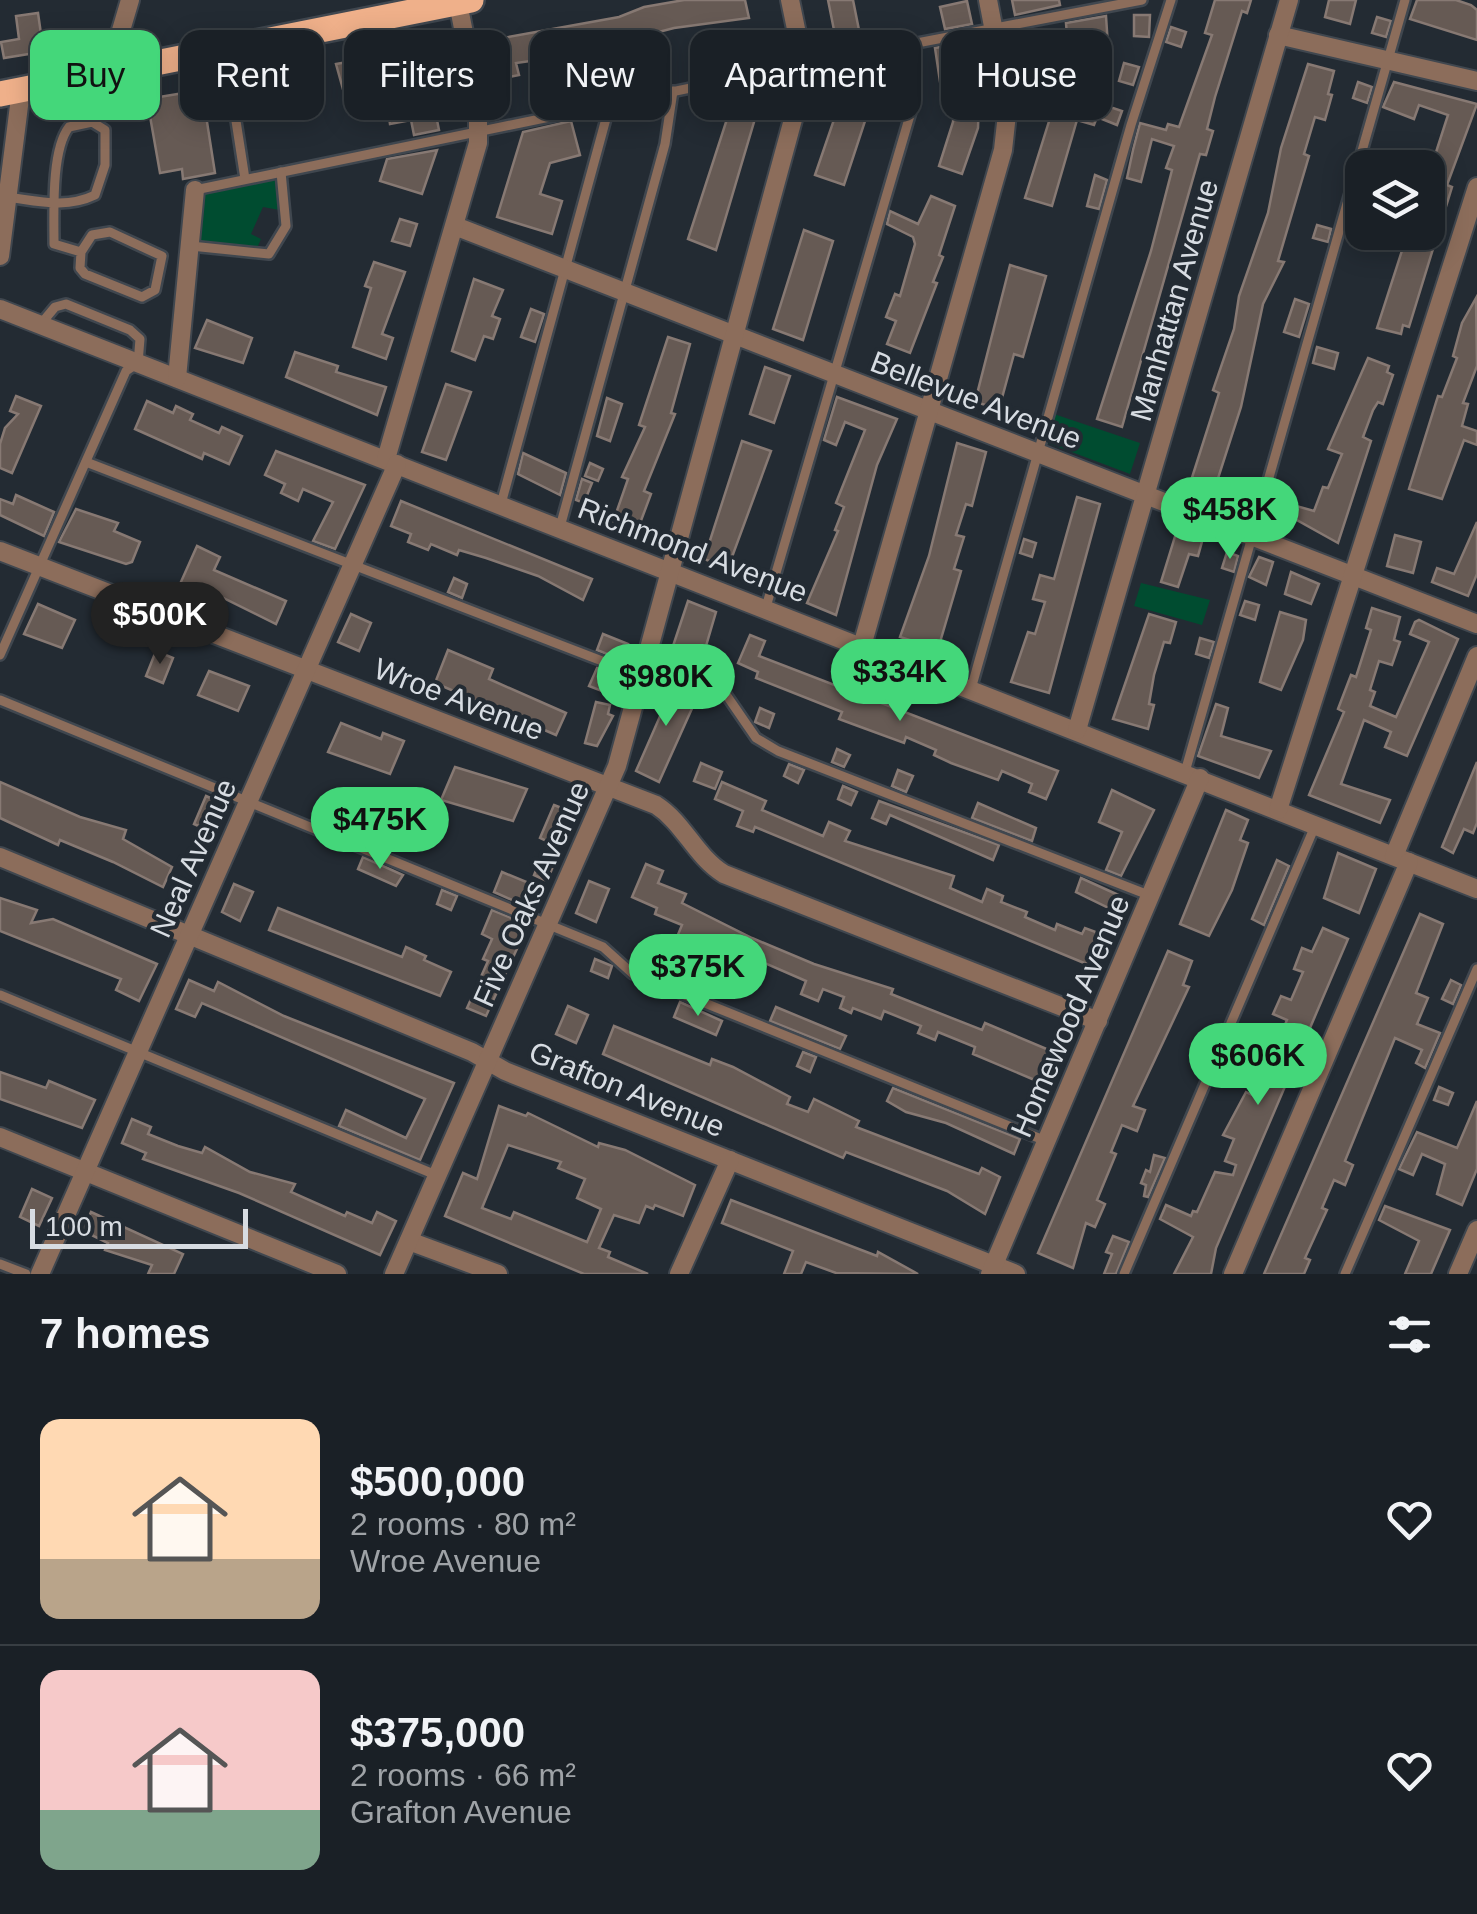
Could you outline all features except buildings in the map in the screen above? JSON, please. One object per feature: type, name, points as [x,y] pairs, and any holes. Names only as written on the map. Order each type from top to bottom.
[{"type":"main road","points":[[295,30],[386,8],[464,1]]},
{"type":"street","points":[[121,30],[130,0]]},
{"type":"street","name":"Five Oaks Avenue","points":[[790,0],[796,30]]},
{"type":"street","points":[[988,0],[994,30]]},
{"type":"street","name":"Manhattan Avenue","points":[[1077,730],[1288,0]]},
{"type":"street","name":"Neal Avenue","points":[[40,1274],[392,462],[480,130],[464,1]]},
{"type":"street","points":[[1278,35],[1477,80]]},
{"type":"street","points":[[0,256],[8,198],[10,92]]},
{"type":"street","name":"Five Oaks Avenue","points":[[394,1274],[608,787],[644,669],[793,120]]},
{"type":"street","points":[[862,646],[1005,138],[1007,120]]},
{"type":"street","points":[[1278,810],[1477,187]]},
{"type":"street","points":[[177,378],[195,190]]},
{"type":"street","name":"Bellevue Avenue","points":[[455,226],[1477,624]]},
{"type":"street","name":"Richmond Avenue","points":[[0,309],[671,569],[1477,889]]},
{"type":"street","name":"Wroe Avenue","points":[[0,551],[669,813],[704,859],[724,874],[1098,1021]]},
{"type":"street","points":[[1233,1274],[1402,859],[1477,656]]},
{"type":"street","name":"Homewood Avenue","points":[[992,1270],[1150,896],[1192,775]]},
{"type":"street","name":"Grafton Avenue","points":[[0,858],[992,1270],[1016,1274]]},
{"type":"street","points":[[0,1137],[337,1274]]},
{"type":"street","points":[[680,1274],[730,1160]]},
{"type":"street","points":[[1458,1274],[1477,1230]]},
{"type":"street","points":[[409,1242],[498,1274]]},
{"type":"lane","points":[[994,30],[1142,0]]},
{"type":"lane","points":[[971,689],[1171,0]]},
{"type":"lane","points":[[1192,775],[1252,536],[1405,0]]},
{"type":"lane","points":[[670,92],[690,88]]},
{"type":"lane","points":[[560,527],[666,144],[674,91]]},
{"type":"lane","points":[[236,120],[245,179]]},
{"type":"lane","points":[[195,190],[530,120]]},
{"type":"lane","points":[[501,504],[606,120]]},
{"type":"lane","points":[[766,608],[910,120]]},
{"type":"lane","points":[[8,198],[54,203],[74,205],[95,196],[104,165],[105,130],[92,122],[69,127],[61,137],[54,203],[54,244],[81,252]]},
{"type":"lane","points":[[191,246],[269,254],[286,226],[282,172]]},
{"type":"lane","points":[[110,232],[162,256],[155,290],[142,297],[85,274],[80,268],[81,252],[92,235],[110,232]]},
{"type":"lane","points":[[0,655],[126,371],[138,362],[140,339],[130,330],[66,304],[55,306],[40,325]]},
{"type":"lane","points":[[86,462],[351,564],[644,669],[725,693],[756,738],[778,751],[1150,896]]},
{"type":"lane","points":[[0,700],[603,947],[633,974],[1047,1142]]},
{"type":"lane","points":[[1124,1274],[1316,824]]},
{"type":"lane","points":[[1345,1274],[1477,969]]},
{"type":"lane","points":[[0,994],[438,1176]]},
{"type":"lane","points":[[0,1264],[26,1274]]},
{"type":"green space","points":[[281,172],[285,211],[263,207],[251,234],[261,239],[255,253],[191,246],[195,190]]},
{"type":"green space","points":[[1054,414],[1140,443],[1130,474],[1045,442]]},
{"type":"green space","points":[[1141,583],[1210,600],[1202,625],[1134,606]]}]
